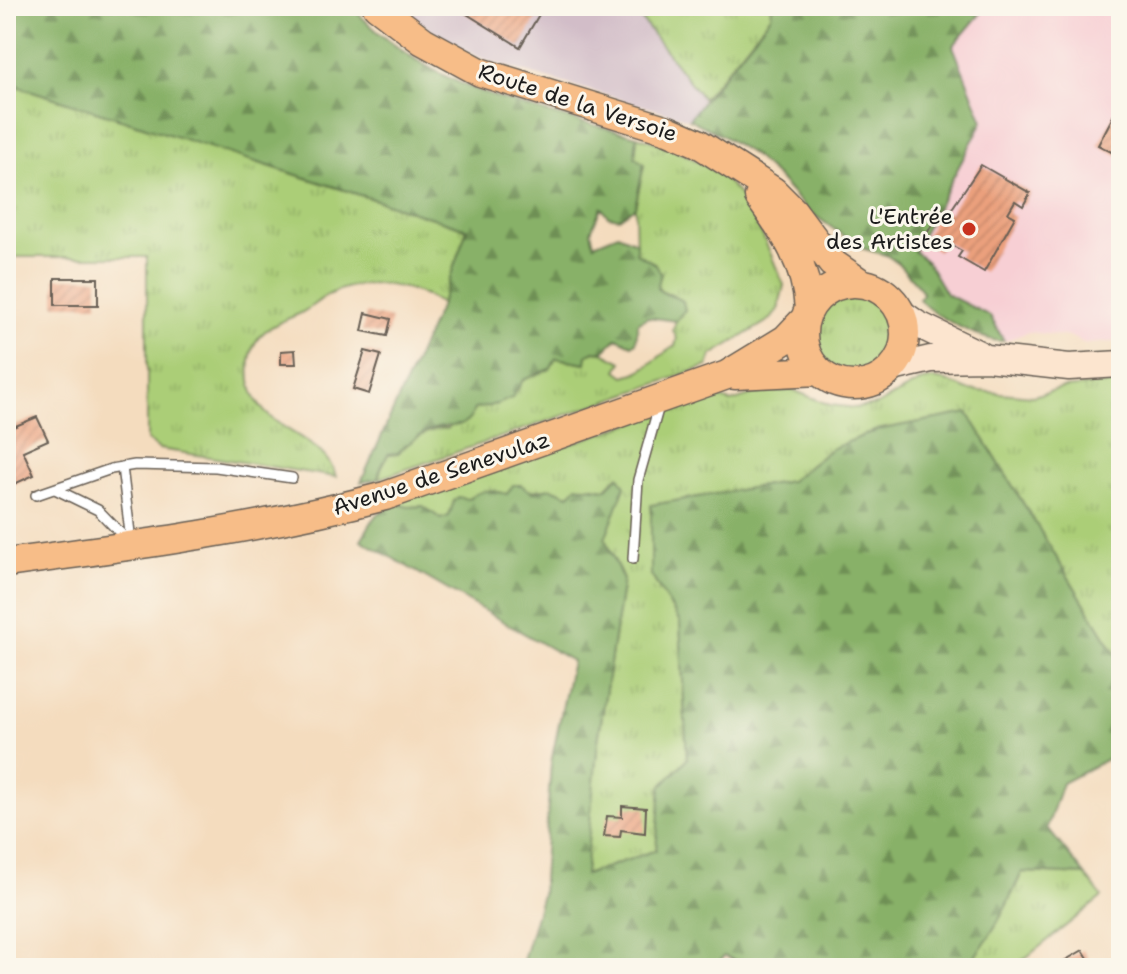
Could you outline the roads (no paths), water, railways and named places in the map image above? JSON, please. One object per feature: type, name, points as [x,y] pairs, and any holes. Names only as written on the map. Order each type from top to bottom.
[{"type":"main road","name":"Route de la Versoie","points":[[377,6],[423,41],[480,72],[668,130],[698,143],[784,201],[826,257],[861,283]]},
{"type":"main road","name":"Route de la Versoie","points":[[740,171],[778,224],[801,264],[806,280],[807,314]]},
{"type":"main road","points":[[861,283],[880,290],[900,312],[905,342],[898,360],[880,379],[856,385],[833,380],[819,371],[805,347],[807,314],[815,301],[831,288],[861,283]]},
{"type":"main road","points":[[900,312],[927,329],[987,358]]},
{"type":"main road","name":"Avenue de Senevulaz","points":[[6,563],[331,510],[385,496],[727,375],[786,339],[807,314]]},
{"type":"main road","points":[[892,368],[921,360],[987,358],[1050,367],[1121,364]]},
{"type":"main road","name":"Avenue de Senevulaz","points":[[727,375],[819,371]]},
{"type":"lane","points":[[633,559],[638,480],[661,398]]},
{"type":"lane","points":[[36,495],[122,467],[144,465],[216,467],[292,478]]},
{"type":"lane","points":[[122,467],[131,545]]},
{"type":"lane","points":[[55,489],[98,510],[131,545]]},
{"type":"place","name":"L'Entrée des Artistes","points":[[969,229]]}]
